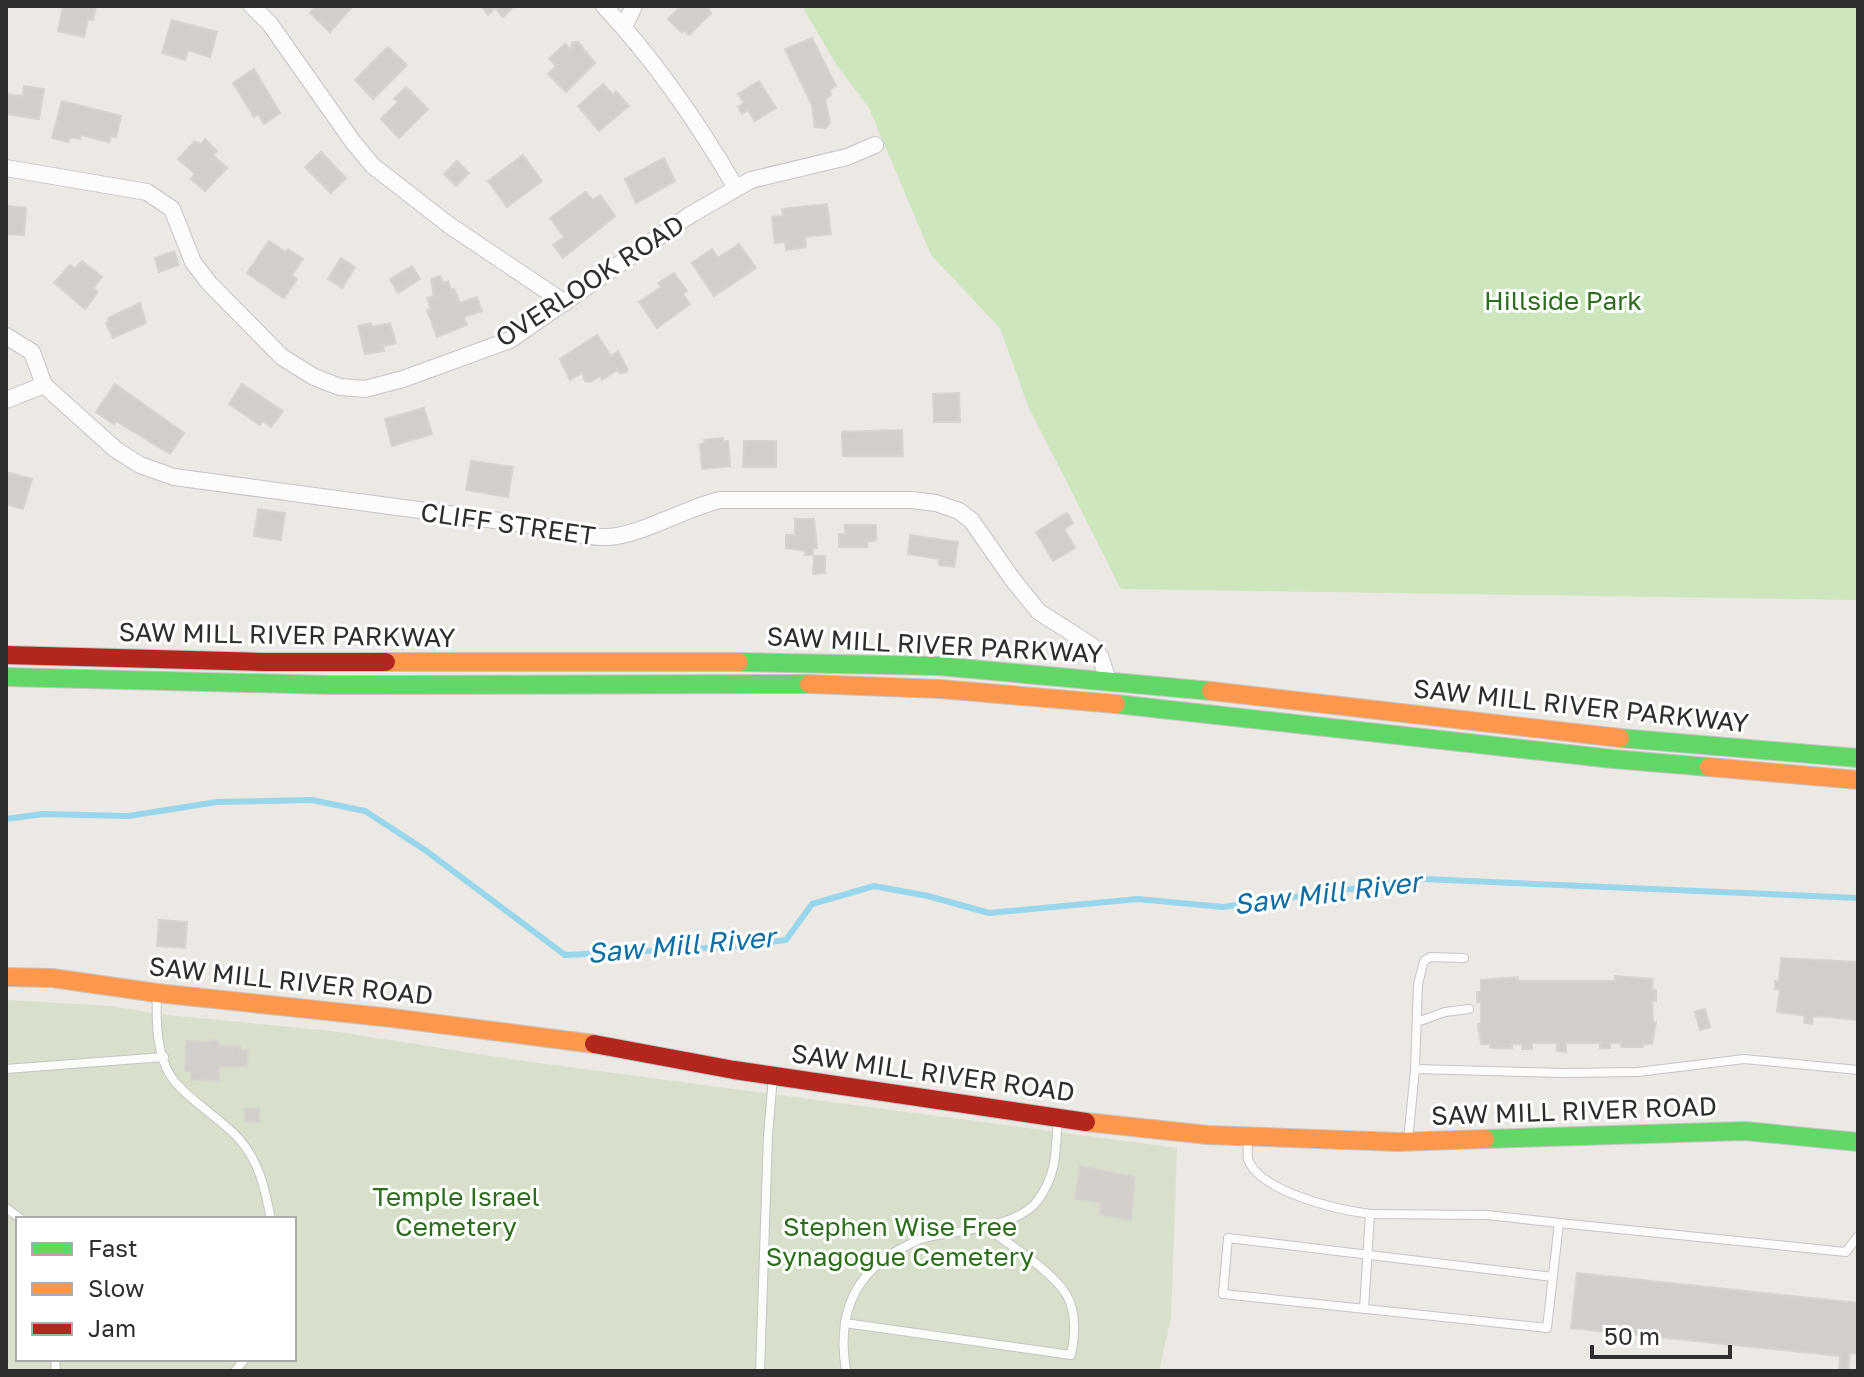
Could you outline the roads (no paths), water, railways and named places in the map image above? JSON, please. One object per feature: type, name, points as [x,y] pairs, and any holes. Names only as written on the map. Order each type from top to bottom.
[{"type":"main road","name":"SAW MILL RIVER PARKWAY","points":[[6,655],[343,663],[804,662],[938,666],[1108,680],[1610,737],[1858,758]]},
{"type":"main road","name":"SAW MILL RIVER PARKWAY","points":[[6,677],[331,685],[777,684],[912,687],[1073,699],[1544,752],[1858,780]]},
{"type":"main road","name":"SAW MILL RIVER ROAD","points":[[6,977],[52,978],[568,1040],[773,1076],[1058,1118],[1196,1134],[1408,1142],[1745,1131],[1858,1142]]},
{"type":"street","points":[[252,6],[270,24],[373,166],[449,225],[565,303]]},
{"type":"street","points":[[604,6],[624,27],[700,127],[736,188]]},
{"type":"street","points":[[624,27],[634,6]]},
{"type":"street","name":"OVERLOOK ROAD","points":[[6,168],[147,192],[157,197],[172,209],[193,262],[209,283],[282,357],[314,377],[340,387],[365,389],[403,379],[510,340],[690,215],[751,180],[847,157],[875,145]]},
{"type":"street","points":[[6,336],[32,352],[44,385],[6,400]]},
{"type":"street","name":"CLIFF STREET","points":[[44,385],[115,449],[140,465],[174,477],[545,527],[584,535],[609,538],[720,500],[911,500],[936,503],[959,511],[971,520],[1039,612],[1091,645],[1100,656],[1108,680]]},
{"type":"lane","points":[[1408,1142],[1418,984],[1424,961],[1430,957],[1464,958]]},
{"type":"lane","points":[[157,993],[159,1044],[172,1077],[240,1140],[263,1179],[271,1217]]},
{"type":"lane","points":[[1417,1022],[1445,1012],[1469,1009]]},
{"type":"lane","points":[[6,1069],[164,1057]]},
{"type":"lane","points":[[1415,1069],[1638,1072],[1744,1059],[1858,1070]]},
{"type":"lane","points":[[760,1371],[773,1076]]},
{"type":"lane","points":[[846,1371],[845,1323],[854,1289],[881,1259],[921,1238],[985,1227],[1009,1219],[1036,1203],[1054,1173],[1058,1118]]},
{"type":"lane","points":[[1248,1136],[1248,1159],[1258,1173],[1282,1190],[1341,1211],[1487,1215],[1846,1252],[1858,1236]]},
{"type":"lane","points":[[1364,1309],[1370,1214]]},
{"type":"lane","points":[[1553,1277],[1228,1238],[1223,1294],[1547,1328],[1553,1277],[1559,1223]]},
{"type":"lane","points":[[845,1323],[1071,1355],[1076,1332],[1067,1295],[1033,1260],[985,1227]]},
{"type":"waterway","name":"Saw Mill River","points":[[6,819],[43,814],[128,816],[217,802],[312,800],[365,811],[425,850],[565,955],[730,947],[786,940],[812,904],[874,886],[928,896],[989,913],[1138,899],[1223,907],[1423,879],[1858,898]]},
{"type":"park label","name":"Hillside Park","points":[[1563,301]]},
{"type":"park label","name":"Temple Israel Cemetery","points":[[456,1212]]},
{"type":"park label","name":"Stephen Wise Free Synagogue Cemetery","points":[[900,1242]]}]
